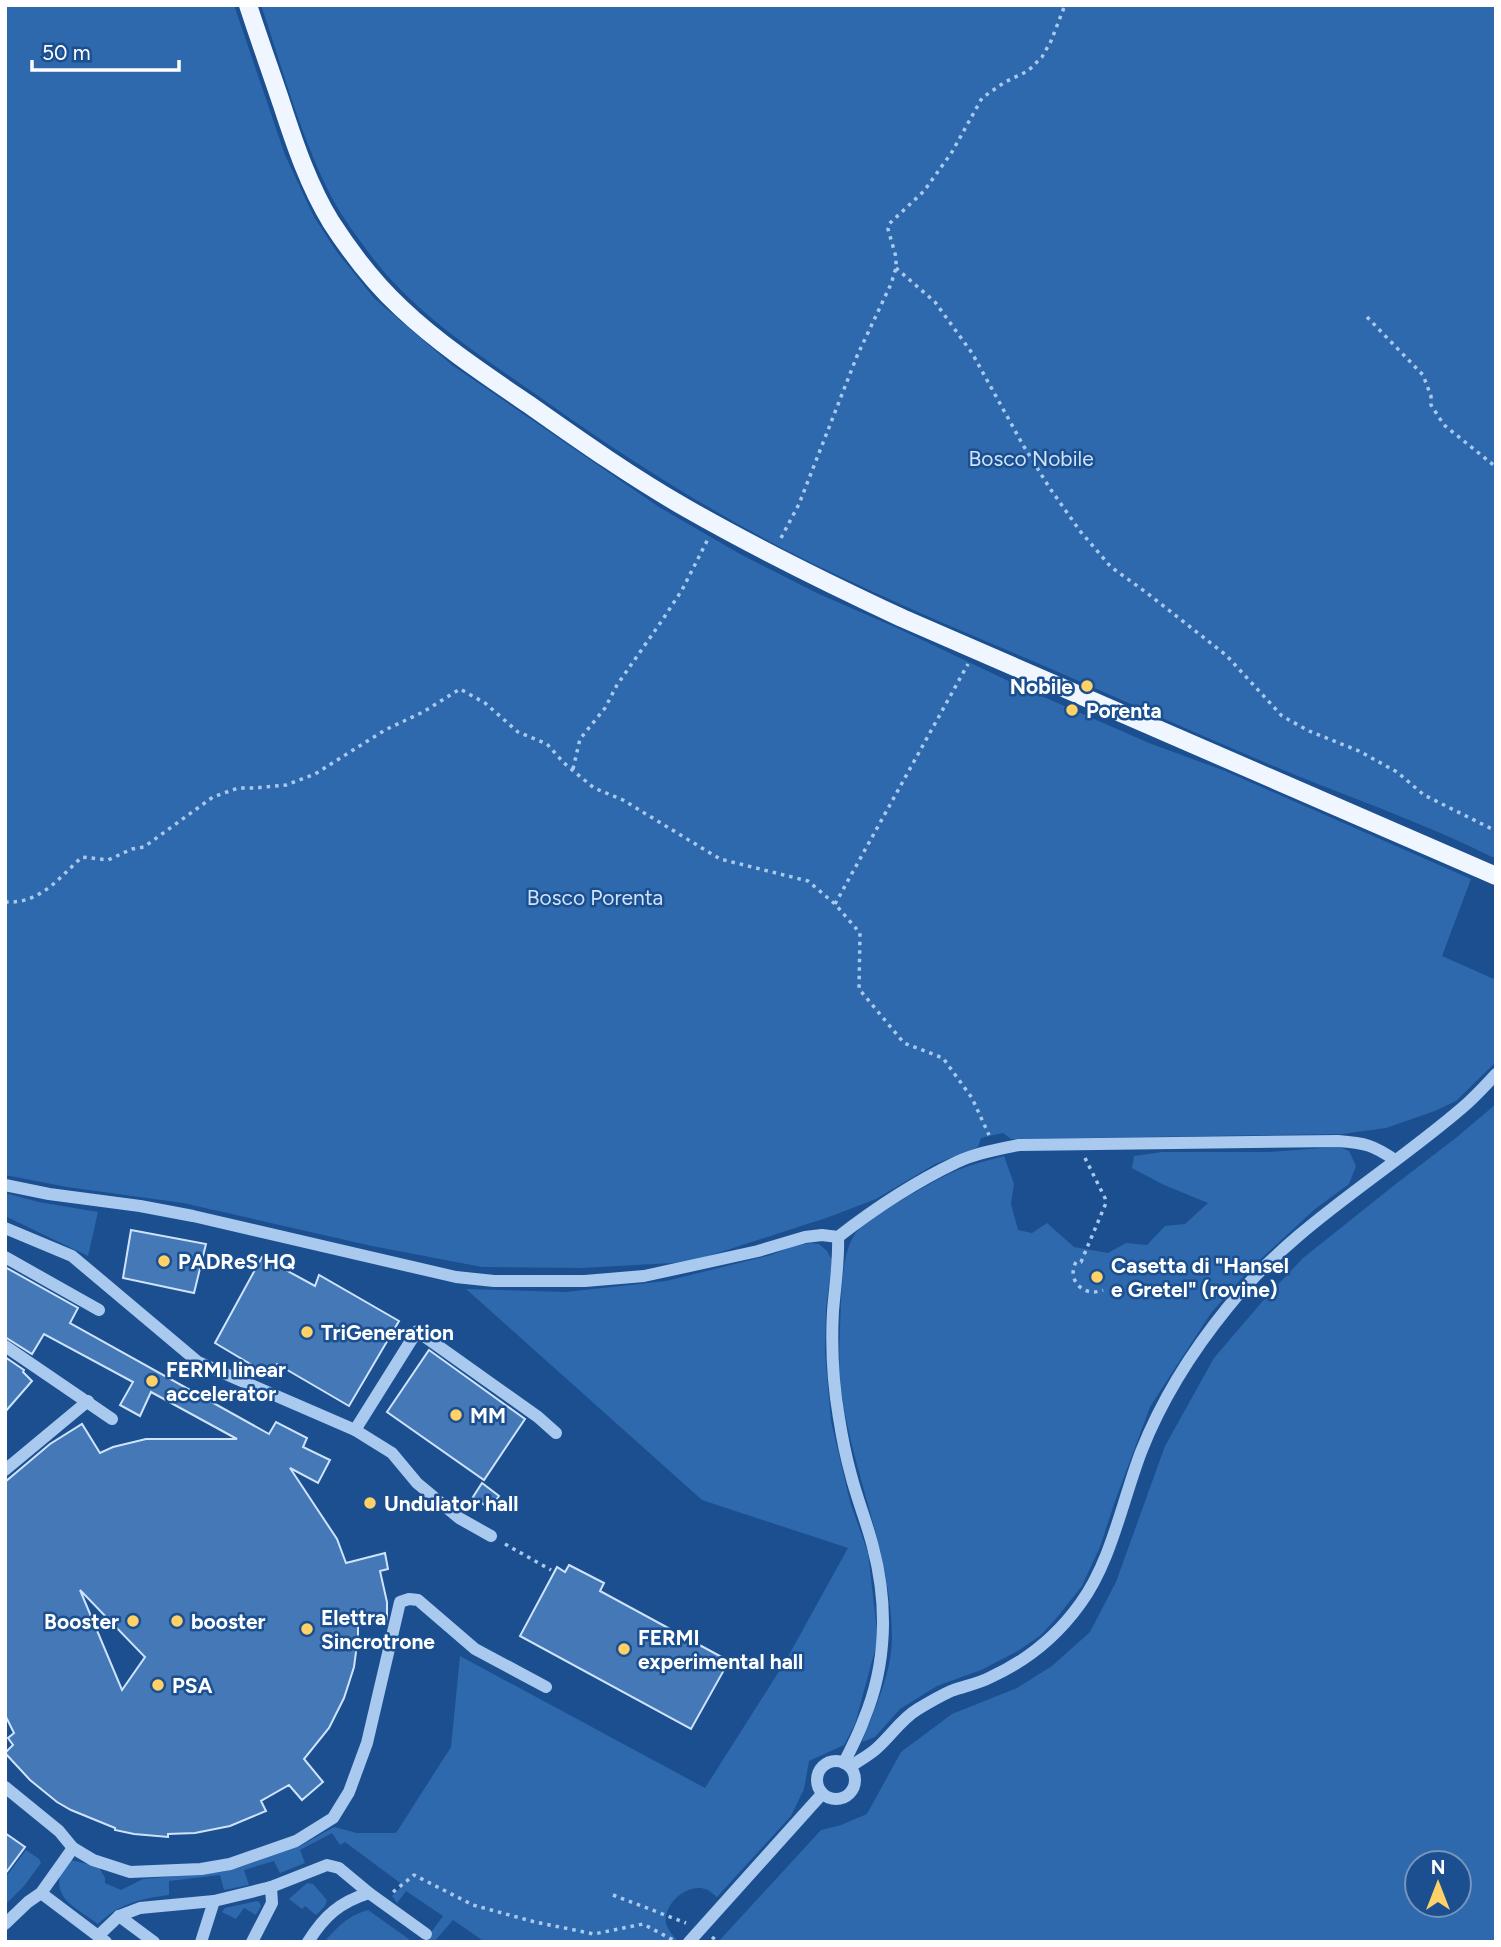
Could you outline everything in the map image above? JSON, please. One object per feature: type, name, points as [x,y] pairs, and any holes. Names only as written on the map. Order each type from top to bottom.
[{"type":"main road","points":[[248,5],[292,135],[314,189],[340,235],[366,270],[401,309],[519,398],[594,450],[683,506],[773,556],[846,592],[1496,876]]},
{"type":"street","points":[[847,1765],[877,1748],[915,1710],[1022,1661],[1067,1621],[1081,1603],[1102,1566],[1143,1449],[1169,1395],[1227,1308],[1255,1275],[1282,1250],[1463,1107],[1496,1074]]},
{"type":"street","points":[[5,1185],[193,1216],[456,1277],[494,1281],[585,1281],[644,1276],[758,1251],[805,1237],[838,1237],[858,1221],[959,1161],[1019,1145],[1338,1141],[1359,1142],[1376,1147],[1395,1160]]},
{"type":"street","points":[[5,1228],[72,1256],[198,1362],[355,1430],[392,1453],[416,1483],[459,1517],[491,1536]]},
{"type":"street","points":[[838,1237],[833,1324],[834,1381],[851,1476],[873,1545],[880,1578],[883,1613],[883,1648],[876,1682],[847,1765]]},
{"type":"street","points":[[5,1257],[99,1310]]},
{"type":"street","points":[[355,1430],[417,1331],[556,1433]]},
{"type":"street","points":[[5,1346],[112,1419]]},
{"type":"street","points":[[5,1470],[88,1401]]},
{"type":"street","points":[[5,1787],[59,1831],[73,1848],[93,1860],[130,1872],[201,1869],[230,1864],[296,1841],[333,1818],[359,1770],[400,1602],[418,1600],[475,1649],[546,1687]]},
{"type":"street","points":[[836,1761],[847,1765],[855,1781],[849,1794],[835,1800],[822,1794],[816,1780],[822,1766],[836,1761]]},
{"type":"street","points":[[697,1937],[822,1794]]},
{"type":"street","points":[[5,1924],[41,1893],[73,1848]]},
{"type":"street","points":[[41,1893],[102,1939],[119,1916],[140,1908],[214,1900],[271,1887],[327,1865],[339,1868],[426,1934]]},
{"type":"street","points":[[252,1942],[272,1903],[271,1887]]},
{"type":"street","points":[[309,1942],[336,1908],[369,1893]]},
{"type":"street","points":[[201,1942],[214,1900]]},
{"type":"street","points":[[119,1916],[155,1942]]},
{"type":"path","points":[[773,556],[799,504],[857,355],[891,284],[896,257],[889,224],[924,191],[953,152],[982,98],[1004,82],[1028,71],[1042,57],[1065,5]]},
{"type":"path","points":[[896,268],[934,302],[972,353],[1049,487],[1080,531],[1111,567],[1226,655],[1282,716],[1309,731],[1359,751],[1397,772],[1424,795],[1496,831]]},
{"type":"path","points":[[1367,317],[1423,375],[1431,396],[1431,405],[1444,425],[1496,467]]},
{"type":"path","points":[[573,769],[580,739],[605,708],[617,685],[682,590],[715,524]]},
{"type":"path","points":[[835,904],[976,650]]},
{"type":"path","points":[[5,902],[19,903],[47,891],[82,858],[108,860],[132,849],[144,847],[213,797],[238,788],[286,785],[315,774],[385,730],[424,712],[460,689],[485,704],[518,732],[547,744],[594,788],[633,805],[720,859],[808,881],[835,904],[860,933],[859,989],[904,1043],[943,1058],[972,1098],[996,1150]]},
{"type":"path","points":[[1083,1146],[1084,1155],[1106,1203],[1086,1252],[1081,1262],[1076,1262],[1072,1274],[1086,1292],[1103,1290]]},
{"type":"path","points":[[491,1536],[551,1570]]},
{"type":"path","points":[[382,1902],[414,1875],[473,1905],[534,1922],[594,1934],[643,1924],[677,1942]]},
{"type":"path","points":[[613,1895],[697,1937]]},
{"type":"green space","name":"Bosco Porenta","points":[[5,5],[234,5],[285,155],[314,217],[337,252],[374,298],[452,365],[659,507],[740,554],[819,594],[1149,743],[1225,771],[1471,879],[1442,956],[1496,980],[1496,1062],[1456,1101],[1386,1128],[1342,1134],[1011,1139],[1003,1133],[981,1138],[978,1147],[935,1164],[876,1199],[690,1262],[582,1268],[482,1267],[372,1246],[183,1203],[67,1187],[5,1175]]},
{"type":"green space","name":"Bosco Nobile","points":[[261,5],[1496,5],[1496,859],[1410,820],[1236,750],[848,580],[722,515],[661,479],[573,420],[472,350],[426,313],[385,272],[350,228],[318,168]]},
{"type":"green space","points":[[1496,1104],[1496,1942],[718,1942],[821,1830],[867,1814],[901,1752],[952,1714],[1017,1688],[1052,1666],[1090,1632],[1116,1582],[1165,1446],[1214,1358],[1303,1258]]},
{"type":"green space","points":[[1342,1148],[1349,1151],[1356,1166],[1349,1184],[1315,1209],[1251,1268],[1211,1313],[1150,1407],[1100,1547],[1082,1586],[1041,1635],[1018,1651],[981,1670],[937,1686],[900,1709],[875,1737],[862,1742],[885,1679],[892,1640],[886,1579],[849,1432],[841,1389],[839,1351],[842,1285],[846,1257],[855,1234],[887,1209],[949,1174],[1004,1156],[1014,1184],[1011,1204],[1018,1230],[1032,1233],[1047,1223],[1074,1247],[1108,1253],[1126,1243],[1147,1245],[1165,1226],[1185,1224],[1208,1203],[1132,1168],[1134,1156],[1162,1152],[1269,1152]]},
{"type":"green space","points":[[5,1193],[98,1212],[88,1256],[5,1216]]},
{"type":"green space","points":[[811,1243],[819,1244],[832,1260],[826,1309],[825,1353],[831,1421],[850,1502],[868,1553],[878,1639],[855,1724],[844,1745],[809,1761],[804,1789],[791,1816],[717,1897],[701,1888],[686,1891],[673,1901],[666,1915],[666,1923],[678,1942],[485,1942],[453,1920],[434,1942],[424,1942],[443,1916],[406,1891],[397,1903],[392,1896],[403,1885],[345,1842],[340,1845],[332,1833],[300,1850],[305,1863],[280,1873],[274,1861],[244,1870],[249,1885],[224,1890],[220,1875],[169,1881],[169,1895],[131,1903],[114,1911],[98,1924],[64,1898],[59,1882],[67,1859],[99,1867],[105,1883],[121,1890],[143,1879],[221,1872],[240,1867],[300,1846],[334,1827],[357,1833],[396,1833],[451,1747],[460,1656],[705,1788],[785,1662],[848,1548],[702,1500],[466,1289],[566,1292],[666,1281]]},
{"type":"green space","points":[[26,1850],[41,1863],[5,1905],[5,1878]]},
{"type":"green space","points":[[307,1883],[313,1884],[327,1900],[316,1915],[305,1906],[302,1909],[289,1899]]},
{"type":"green space","points":[[257,1901],[261,1906],[256,1915],[244,1908],[236,1919],[222,1912],[225,1908]]},
{"type":"green space","points":[[368,1910],[413,1942],[324,1942],[344,1922]]},
{"type":"building","name":"PADReS HQ","points":[[131,1230],[206,1244],[194,1293],[123,1278]]},
{"type":"building","name":"TriGeneration","points":[[262,1257],[315,1286],[319,1275],[399,1321],[349,1406],[277,1364],[269,1375],[215,1343]]},
{"type":"building","name":"Elettra Sincrotrone","points":[[5,1267],[78,1308],[70,1323],[269,1434],[276,1422],[307,1438],[303,1447],[330,1460],[318,1483],[290,1468],[337,1539],[346,1563],[385,1553],[388,1569],[380,1571],[387,1602],[387,1619],[358,1621],[354,1667],[344,1698],[329,1728],[304,1759],[323,1782],[302,1800],[289,1785],[261,1801],[266,1811],[230,1826],[195,1833],[168,1834],[168,1837],[134,1834],[115,1830],[57,1802],[30,1780],[5,1753],[13,1745],[8,1738],[14,1733],[5,1715],[5,1482],[50,1444],[82,1424],[100,1453],[146,1439],[237,1439],[151,1392],[140,1416],[120,1405],[133,1382],[44,1334],[32,1354],[5,1337]],"holes":[[[80,1590],[145,1657],[122,1690]]]},
{"type":"building","name":"MM","points":[[429,1350],[525,1419],[484,1480],[387,1412]]},
{"type":"building","points":[[5,1357],[24,1370],[32,1381],[5,1412]]},
{"type":"building","points":[[482,1483],[499,1496],[490,1509],[473,1497]]},
{"type":"building","name":"FERMI experimental hall","points":[[569,1565],[604,1583],[600,1591],[729,1661],[691,1729],[520,1636],[557,1567],[565,1572]]},
{"type":"building","points":[[5,1833],[25,1847],[5,1874]]},
{"type":"place","name":"Nobile","points":[[1087,686]]},
{"type":"place","name":"Porenta","points":[[1072,710]]},
{"type":"place","name":"PADReS HQ","points":[[164,1261]]},
{"type":"place","name":"Casetta di \"Hansel e Gretel\" (rovine)","points":[[1097,1277]]},
{"type":"place","name":"TriGeneration","points":[[307,1332]]},
{"type":"place","name":"FERMI linear accelerator","points":[[152,1381]]},
{"type":"place","name":"MM","points":[[456,1415]]},
{"type":"place","name":"Undulator hall","points":[[370,1503]]},
{"type":"place","name":"Booster","points":[[133,1621]]},
{"type":"place","name":"booster","points":[[177,1621]]},
{"type":"place","name":"Elettra Sincrotrone","points":[[307,1629]]},
{"type":"place","name":"FERMI experimental hall","points":[[624,1649]]},
{"type":"place","name":"PSA","points":[[158,1685]]}]
